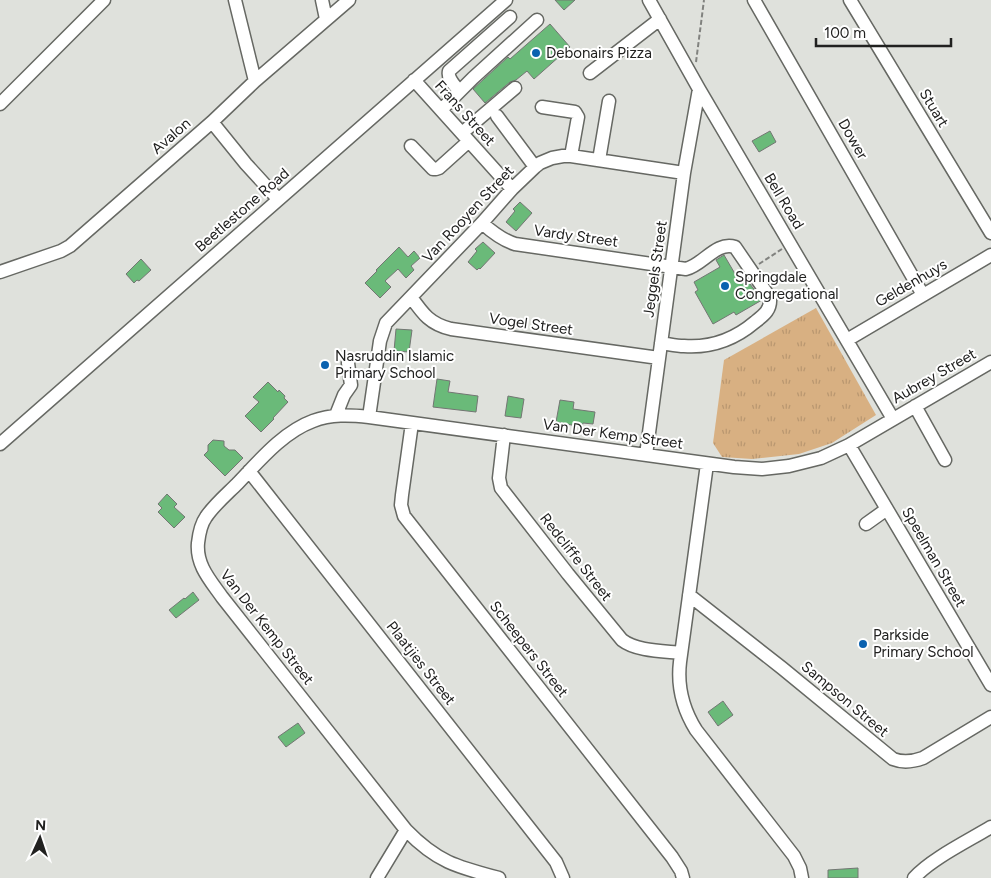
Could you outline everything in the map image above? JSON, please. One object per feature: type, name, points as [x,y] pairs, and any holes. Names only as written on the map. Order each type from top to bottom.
[{"type":"street","points":[[0,104],[104,0]]},
{"type":"street","points":[[235,0],[255,81]]},
{"type":"street","points":[[322,0],[326,19]]},
{"type":"street","name":"Avalon","points":[[0,272],[66,249],[349,0]]},
{"type":"street","name":"Dower","points":[[754,0],[923,295]]},
{"type":"street","name":"Stuart","points":[[850,0],[991,233]]},
{"type":"street","points":[[503,2],[510,17],[523,32]]},
{"type":"street","name":"Beetlestone Road","points":[[0,444],[503,2]]},
{"type":"street","points":[[590,73],[656,7]]},
{"type":"street","name":"Bell Road","points":[[656,7],[699,89],[893,419]]},
{"type":"street","points":[[459,91],[449,78],[449,71],[510,17]]},
{"type":"street","points":[[441,110],[459,91],[537,20]]},
{"type":"street","name":"Frans Street","points":[[414,80],[512,189]]},
{"type":"street","points":[[411,146],[433,168],[436,170],[440,168],[466,137],[515,88]]},
{"type":"street","name":"Jeggels Street","points":[[646,455],[684,173],[699,89]]},
{"type":"street","points":[[599,160],[609,101]]},
{"type":"street","points":[[542,107],[578,114],[572,156]]},
{"type":"street","points":[[497,116],[535,167]]},
{"type":"street","points":[[212,122],[278,200]]},
{"type":"street","name":"Van Rooyen Street","points":[[369,417],[380,342],[383,330],[390,317],[411,298],[512,189],[540,163],[552,158],[572,156],[684,173]]},
{"type":"street","name":"Vardy Street","points":[[482,223],[507,242],[515,244],[686,268],[689,268],[721,247],[726,245],[735,247],[770,298],[771,304],[769,308],[760,318],[736,336],[727,340],[711,344],[684,346],[661,343]]},
{"type":"street","name":"Geldenhuys","points":[[847,340],[991,254]]},
{"type":"street","name":"Vogel Street","points":[[411,298],[422,313],[441,327],[659,358]]},
{"type":"street","name":"Aubrey Street","points":[[893,419],[991,362]]},
{"type":"street","points":[[336,415],[344,395],[351,385],[348,363]]},
{"type":"street","points":[[915,406],[946,460]]},
{"type":"street","name":"Van Der Kemp Street","points":[[499,878],[462,868],[445,861],[421,845],[406,830],[204,572],[198,551],[198,543],[200,530],[205,518],[280,441],[296,429],[314,420],[336,415],[369,417],[707,464],[748,468],[789,466],[821,458],[849,445],[893,419]]},
{"type":"street","name":"Scheepers Street","points":[[412,423],[402,495],[404,516],[672,857],[683,878]]},
{"type":"street","name":"Redcliffe Street","points":[[504,436],[499,478],[501,488],[622,640],[625,643],[638,647],[681,653]]},
{"type":"street","name":"Speelman Street","points":[[849,445],[991,686]]},
{"type":"street","points":[[707,464],[681,653],[679,671],[680,693],[692,724],[790,850],[800,868],[802,878]]},
{"type":"street","name":"Plaatjies Street","points":[[249,471],[556,863],[563,878]]},
{"type":"street","points":[[866,524],[887,509]]},
{"type":"street","name":"Sampson Street","points":[[689,595],[782,668],[885,754],[897,761],[907,762],[923,758],[991,717]]},
{"type":"street","points":[[914,878],[920,871],[991,827]]},
{"type":"street","points":[[377,878],[406,830]]},
{"type":"street","points":[[556,863],[566,870],[572,878]]},
{"type":"path","points":[[696,62],[704,0]]},
{"type":"path","points":[[751,269],[780,250]]},
{"type":"green space","points":[[816,308],[876,415],[832,443],[799,454],[752,459],[722,457],[713,443],[724,360]]},
{"type":"building","points":[[555,0],[575,0],[564,10]]},
{"type":"building","points":[[550,24],[570,47],[534,79],[527,71],[516,80],[510,82],[485,103],[473,89],[508,57],[510,59]]},
{"type":"building","points":[[770,131],[776,142],[759,152],[752,141]]},
{"type":"building","points":[[520,202],[532,213],[516,231],[506,222],[515,211],[513,209]]},
{"type":"building","points":[[483,242],[495,253],[477,270],[468,262],[477,251],[475,249]]},
{"type":"building","points":[[399,247],[408,257],[414,251],[420,258],[411,266],[414,270],[406,278],[398,269],[385,281],[391,287],[380,298],[365,283]]},
{"type":"building","points":[[724,255],[741,284],[747,280],[762,300],[736,315],[734,312],[713,324],[695,292],[698,290],[694,282],[720,267],[716,260]]},
{"type":"building","points":[[141,259],[151,270],[134,283],[126,274]]},
{"type":"building","points":[[396,329],[412,330],[409,352],[394,351]]},
{"type":"building","points":[[437,379],[450,381],[448,392],[478,396],[476,412],[433,407]]},
{"type":"building","points":[[268,382],[285,396],[284,398],[288,402],[261,432],[245,416],[259,402],[253,397]]},
{"type":"building","points":[[508,396],[524,399],[521,418],[505,416]]},
{"type":"building","points":[[560,400],[574,402],[573,409],[595,412],[593,424],[583,423],[582,427],[556,422]]},
{"type":"building","points":[[213,440],[224,441],[224,446],[229,450],[235,450],[243,458],[225,476],[204,455],[208,451],[208,445]]},
{"type":"building","points":[[167,494],[177,504],[174,507],[185,517],[174,528],[158,512],[162,508],[158,504]]},
{"type":"building","points":[[193,592],[199,600],[176,618],[169,610]]},
{"type":"building","points":[[723,701],[733,715],[718,726],[708,712]]},
{"type":"building","points":[[298,723],[305,733],[286,747],[278,737]]},
{"type":"building","points":[[858,868],[858,878],[828,878],[828,870]]},
{"type":"place","name":"Debonairs Pizza","points":[[536,53]]},
{"type":"place","name":"Springdale Congregational","points":[[725,286]]},
{"type":"place","name":"Nasruddin Islamic Primary School","points":[[325,365]]},
{"type":"place","name":"Parkside Primary School","points":[[863,644]]}]
